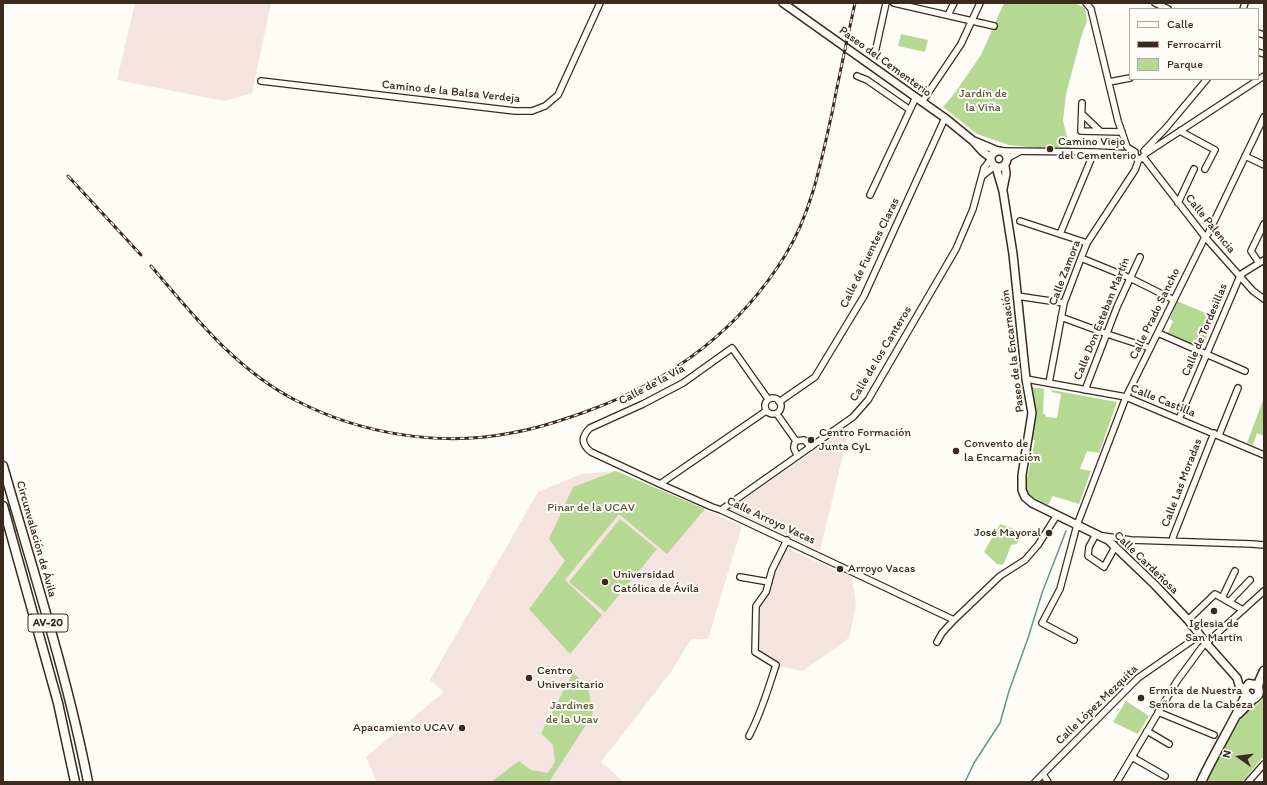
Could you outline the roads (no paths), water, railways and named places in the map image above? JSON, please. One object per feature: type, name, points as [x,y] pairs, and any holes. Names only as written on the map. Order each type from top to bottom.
[{"type":"highway","name":"Circunvalación de Ávila","points":[[3,466],[52,635],[88,782]]},
{"type":"highway","name":"Circunvalación de Ávila","points":[[3,506],[58,703],[75,782]]},
{"type":"highway","points":[[1201,782],[1213,755],[1235,718],[1250,688],[1264,670]]},
{"type":"highway","points":[[1235,718],[1258,695],[1259,691],[1250,688]]},
{"type":"main road","name":"Paseo del Cementerio","points":[[783,3],[945,118],[972,140],[993,163]]},
{"type":"main road","name":"Paseo del Cementerio","points":[[972,140],[1000,151]]},
{"type":"main road","points":[[1000,151],[1006,154],[1008,158],[1005,166],[1001,168],[993,163],[993,153],[1000,151]]},
{"type":"main road","name":"Paseo de la Encarnación","points":[[993,163],[1003,191],[1013,254],[1026,379],[1032,413],[1022,474],[1022,490],[1025,497],[1032,504],[1077,525]]},
{"type":"main road","name":"Paseo de la Encarnación","points":[[1003,191],[1006,174],[1005,166]]},
{"type":"main road","name":"Calle Cardeñosa","points":[[1077,525],[1108,540],[1155,585],[1188,620],[1237,678],[1250,688]]},
{"type":"street","name":"Camino de la Balsa Verdeja","points":[[261,81],[515,112],[532,111],[545,106],[558,95],[600,3]]},
{"type":"street","points":[[875,54],[886,3]]},
{"type":"street","points":[[894,3],[904,4],[948,16],[994,26]]},
{"type":"street","points":[[948,16],[954,3]]},
{"type":"street","points":[[870,195],[910,110],[962,44],[980,3]]},
{"type":"street","name":"Calle Palencia","points":[[1086,3],[1091,9],[1127,147],[1135,153],[1136,158],[1143,156],[1205,237],[1253,291],[1264,299]]},
{"type":"street","points":[[1155,3],[1166,8]]},
{"type":"street","points":[[857,76],[866,80],[910,110]]},
{"type":"street","points":[[1109,82],[1129,78]]},
{"type":"street","points":[[1143,156],[1206,80]]},
{"type":"street","points":[[1143,156],[1258,80]]},
{"type":"street","points":[[1082,103],[1081,130],[1122,132]]},
{"type":"street","points":[[1082,114],[1100,131]]},
{"type":"street","name":"Calle Prado Sancho","points":[[1077,525],[1126,397],[1205,237],[1208,234],[1264,117]]},
{"type":"street","name":"Calle de Fuentes Claras","points":[[779,402],[815,377],[864,296],[945,118]]},
{"type":"street","points":[[1166,128],[1172,136]]},
{"type":"street","points":[[1180,131],[1215,150],[1205,169]]},
{"type":"street","name":"Paseo del Cementerio","points":[[1000,151],[1135,153],[1138,150],[1141,150],[1143,156]]},
{"type":"street","name":"Paseo del Cementerio","points":[[1008,158],[1021,151]]},
{"type":"street","points":[[1060,234],[1094,152]]},
{"type":"street","name":"Calle Zamora","points":[[1049,383],[1064,303],[1087,243],[1143,156]]},
{"type":"street","points":[[1245,156],[1264,164]]},
{"type":"street","name":"Calle de los Canteros","points":[[721,510],[853,417],[868,400],[956,249],[974,209],[984,168],[993,163]]},
{"type":"street","points":[[1178,203],[1194,169]]},
{"type":"street","points":[[1020,221],[1087,243]]},
{"type":"street","points":[[1261,261],[1251,251],[1264,224]]},
{"type":"street","name":"Calle Don Esteban Martín","points":[[1085,390],[1106,334],[1140,257]]},
{"type":"street","points":[[1081,258],[1130,278],[1174,300]]},
{"type":"street","name":"Calle de Tordesillas","points":[[1179,419],[1240,276],[1261,261]]},
{"type":"street","points":[[1017,296],[1064,303]]},
{"type":"street","points":[[1061,317],[1106,334],[1150,348]]},
{"type":"street","points":[[1158,333],[1245,371]]},
{"type":"street","name":"Calle de la Vía","points":[[583,440],[585,433],[590,428],[643,404],[683,383],[732,348],[768,400]]},
{"type":"street","name":"Calle Castilla","points":[[1026,379],[1126,397],[1264,455]]},
{"type":"street","name":"Calle Las Moradas","points":[[1173,541],[1173,537],[1216,434],[1238,388]]},
{"type":"street","points":[[773,398],[779,402],[780,410],[776,414],[772,415],[766,411],[764,406],[768,400],[773,398]]},
{"type":"street","points":[[660,484],[766,411]]},
{"type":"street","points":[[776,414],[796,441]]},
{"type":"street","name":"Calle Arroyo Vacas","points":[[583,440],[585,447],[591,452],[787,540],[954,620]]},
{"type":"street","points":[[796,441],[804,440],[811,447]]},
{"type":"street","points":[[796,441],[794,448],[798,456]]},
{"type":"street","points":[[937,642],[942,633],[954,620],[1000,576],[1025,560],[1063,518]]},
{"type":"street","points":[[1074,640],[1042,623],[1060,589],[1077,525]]},
{"type":"street","points":[[1115,547],[1104,568],[1088,556],[1089,547],[1097,535],[1131,540],[1264,545]]},
{"type":"street","points":[[749,736],[767,694],[776,665],[754,652],[756,606],[766,592],[772,570],[787,540]]},
{"type":"street","points":[[1222,598],[1235,571]]},
{"type":"street","points":[[740,577],[769,582]]},
{"type":"street","points":[[1229,602],[1250,580]]},
{"type":"street","points":[[1256,600],[1264,591]]},
{"type":"street","points":[[1188,620],[1215,594],[1243,610]]},
{"type":"street","points":[[1117,782],[1177,681],[1206,643],[1243,610],[1264,595]]},
{"type":"street","name":"Calle López Mezquita","points":[[1035,782],[1138,678],[1200,635]]},
{"type":"street","points":[[1158,712],[1214,735]]},
{"type":"street","points":[[1147,731],[1169,744]]},
{"type":"street","points":[[1132,757],[1165,776]]},
{"type":"street","points":[[1248,782],[1264,764]]},
{"type":"street","points":[[1043,774],[1048,782]]},
{"type":"waterway","points":[[965,782],[974,763],[1000,723],[1009,691],[1042,593],[1066,531]]},
{"type":"railway","points":[[151,266],[217,341],[254,374],[297,401],[347,422],[401,435],[457,439],[484,437],[520,431],[585,412],[616,400],[645,385],[673,369],[699,351],[724,330],[747,307],[767,282],[786,254],[803,221],[815,186],[855,3]]},
{"type":"railway","points":[[68,176],[141,255]]},
{"type":"place","name":"Camino Viejo del Cementerio","points":[[1050,149]]},
{"type":"place","name":"Centro Formación Junta CyL","points":[[811,440]]},
{"type":"place","name":"Convento de la Encarnación","points":[[956,451]]},
{"type":"place","name":"José Mayoral","points":[[1049,533]]},
{"type":"place","name":"Arroyo Vacas","points":[[840,569]]},
{"type":"place","name":"Universidad Católica de Ávila","points":[[605,582]]},
{"type":"place","name":"Iglesia de San Martín","points":[[1214,611]]},
{"type":"place","name":"Centro Universitario","points":[[529,678]]},
{"type":"place","name":"Ermita de Nuestra Señora de la Cabeza","points":[[1141,698]]},
{"type":"place","name":"Apacamiento UCAV","points":[[462,728]]},
{"type":"park label","name":"Jardín de la Viña","points":[[983,101]]},
{"type":"park label","name":"Pinar de la UCAV","points":[[591,508]]},
{"type":"park label","name":"Jardines de la Ucav","points":[[572,713]]}]
